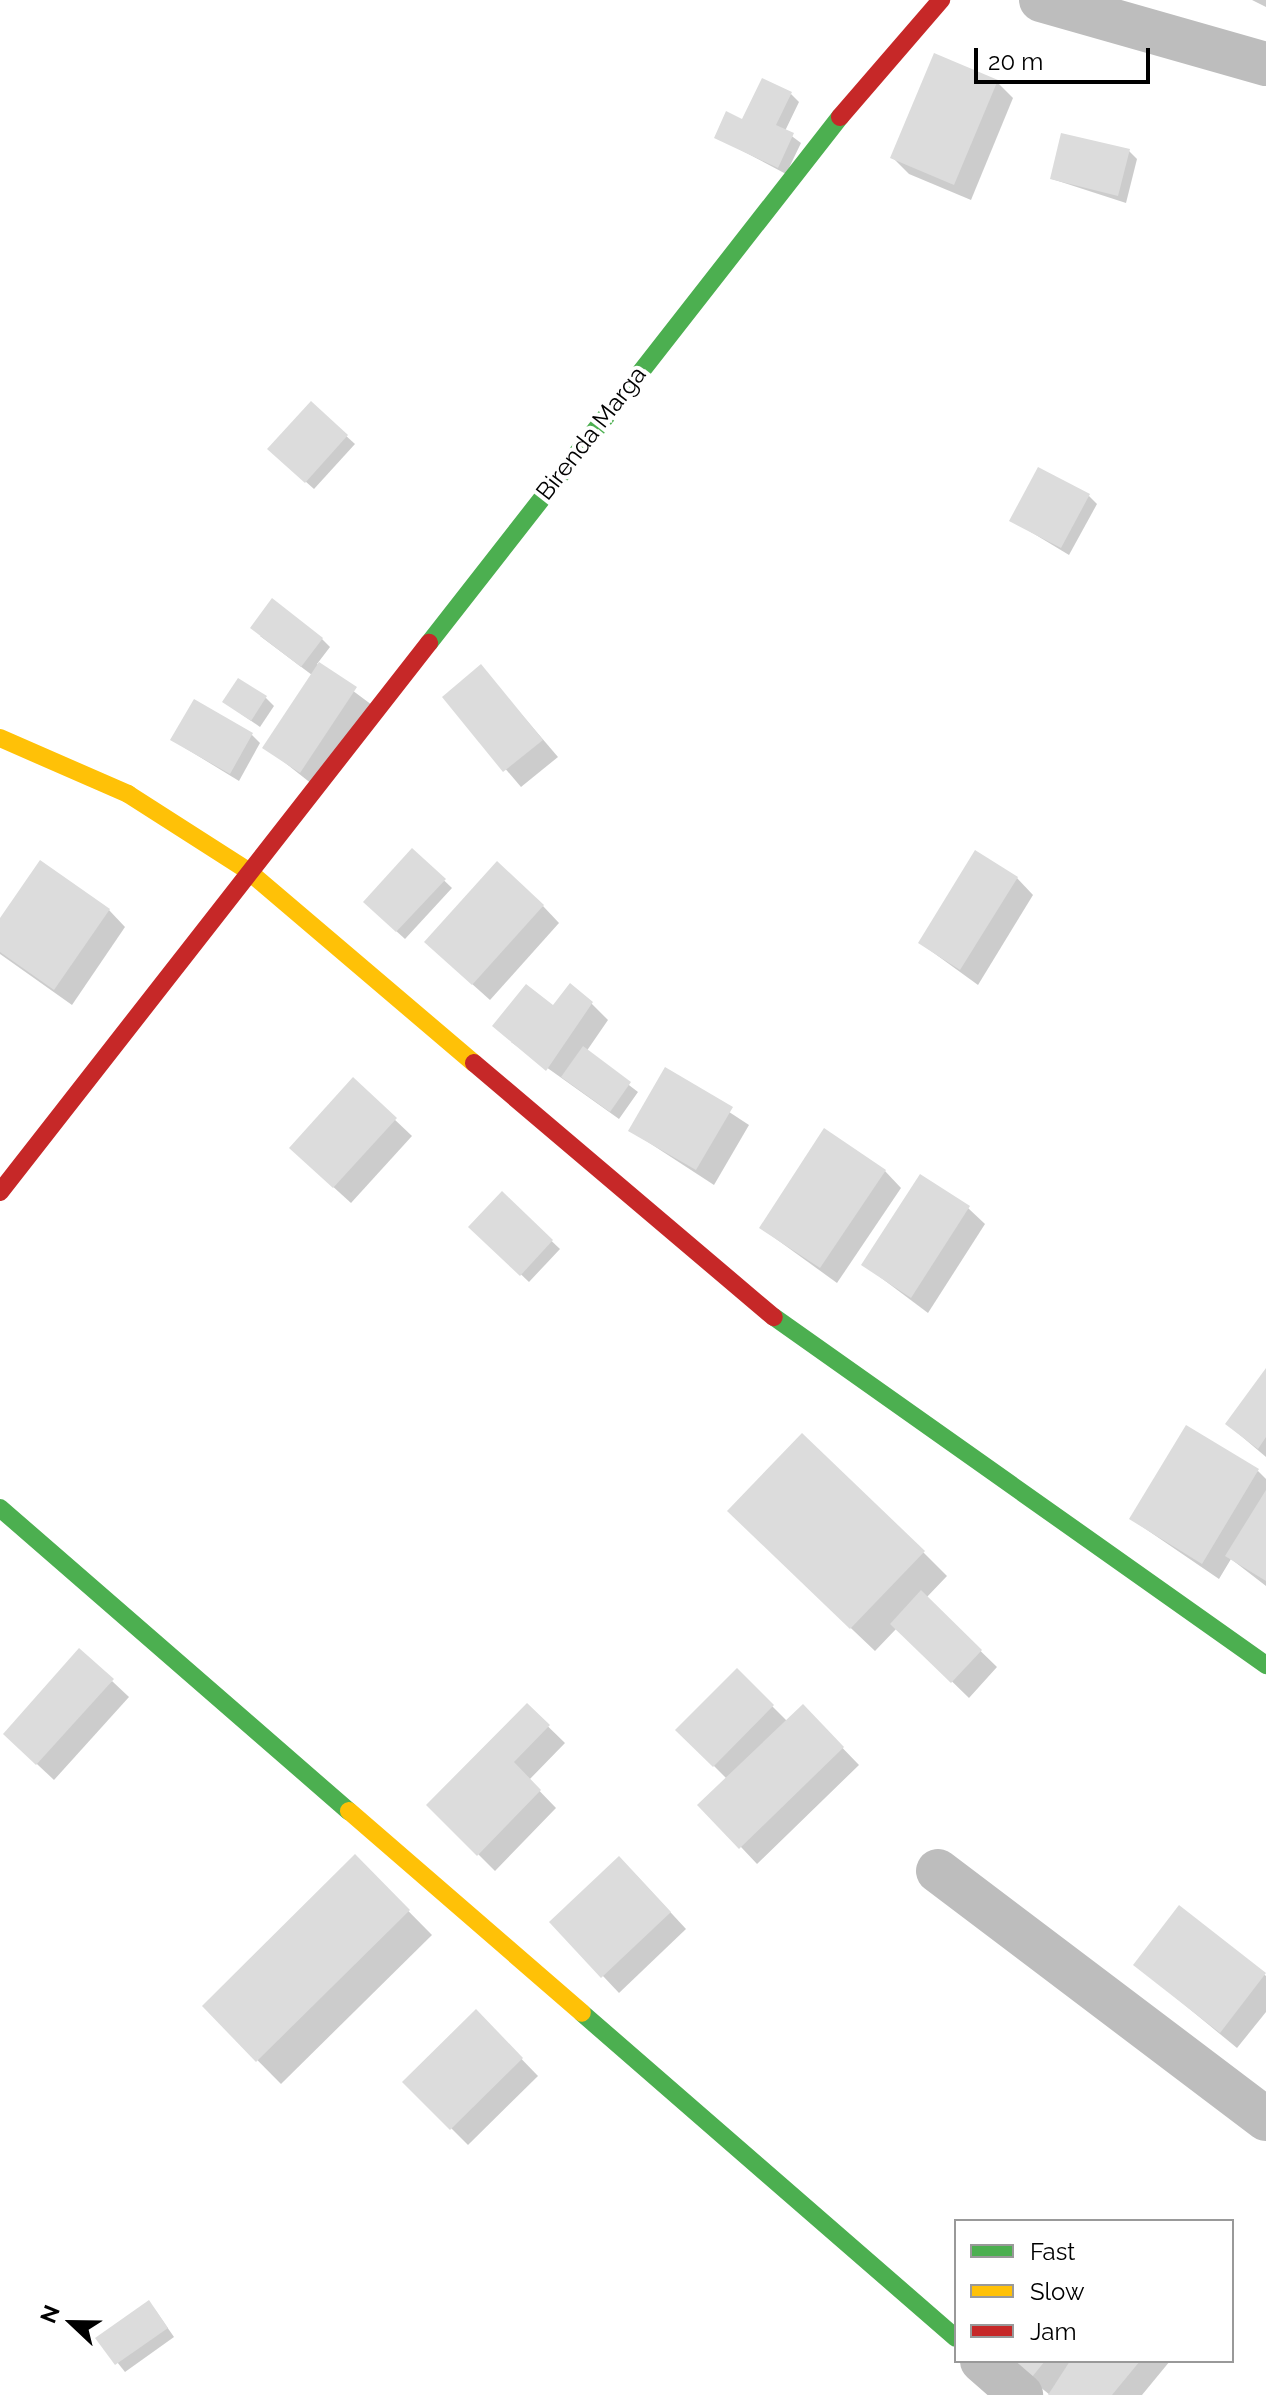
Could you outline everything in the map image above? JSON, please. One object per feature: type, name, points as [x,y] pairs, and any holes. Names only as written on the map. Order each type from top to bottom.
[{"type":"street","name":"Birenda Marga","points":[[0,1192],[247,870],[863,88],[941,0]]},
{"type":"street","points":[[1041,0],[1266,64]]},
{"type":"street","points":[[0,738],[128,794],[247,870],[804,1342],[1266,1665]]},
{"type":"street","points":[[0,1508],[954,2336]]},
{"type":"street","points":[[938,1871],[1266,2119]]},
{"type":"street","points":[[984,2363],[1021,2395]]},
{"type":"building","points":[[934,53],[998,80],[954,185],[890,158]]},
{"type":"building","points":[[762,78],[792,92],[776,125],[794,133],[778,168],[714,138],[726,111],[742,119]]},
{"type":"building","points":[[1061,133],[1130,149],[1118,196],[1050,179]]},
{"type":"building","points":[[311,401],[348,435],[305,483],[267,449]]},
{"type":"building","points":[[1038,467],[1090,494],[1061,548],[1009,521]]},
{"type":"building","points":[[272,598],[323,638],[301,667],[250,628]]},
{"type":"building","points":[[319,662],[357,687],[300,773],[262,748]]},
{"type":"building","points":[[481,664],[543,740],[503,772],[442,697]]},
{"type":"building","points":[[238,678],[267,696],[251,721],[222,702]]},
{"type":"building","points":[[194,699],[253,733],[230,774],[170,740]]},
{"type":"building","points":[[412,848],[446,879],[396,932],[363,902]]},
{"type":"building","points":[[975,850],[1018,877],[960,970],[918,943]]},
{"type":"building","points":[[40,860],[110,909],[54,990],[0,952],[0,918]]},
{"type":"building","points":[[497,861],[544,905],[472,985],[424,942]]},
{"type":"building","points":[[570,983],[593,1002],[546,1071],[492,1026],[526,984],[553,1005]]},
{"type":"building","points":[[583,1046],[631,1082],[610,1112],[561,1077]]},
{"type":"building","points":[[665,1067],[733,1107],[696,1170],[628,1131]]},
{"type":"building","points":[[353,1077],[397,1118],[333,1188],[289,1148]]},
{"type":"building","points":[[824,1128],[886,1170],[820,1268],[759,1228]]},
{"type":"building","points":[[920,1174],[970,1206],[911,1298],[861,1265]]},
{"type":"building","points":[[502,1191],[553,1240],[520,1276],[468,1227]]},
{"type":"building","points":[[1266,1368],[1266,1437],[1258,1449],[1225,1424]]},
{"type":"building","points":[[1186,1425],[1259,1469],[1202,1564],[1129,1519]]},
{"type":"building","points":[[802,1433],[925,1551],[850,1629],[727,1511]]},
{"type":"building","points":[[1266,1490],[1266,1581],[1225,1556]]},
{"type":"building","points":[[921,1590],[982,1650],[951,1683],[890,1624]]},
{"type":"building","points":[[79,1648],[114,1679],[36,1765],[3,1734]]},
{"type":"building","points":[[737,1668],[774,1705],[713,1767],[675,1730]]},
{"type":"building","points":[[527,1703],[550,1725],[514,1762],[541,1790],[477,1856],[426,1805]]},
{"type":"building","points":[[803,1704],[844,1747],[739,1849],[697,1805]]},
{"type":"building","points":[[355,1854],[410,1910],[256,2062],[202,2006]]},
{"type":"building","points":[[619,1856],[671,1912],[601,1978],[549,1922]]},
{"type":"building","points":[[1179,1905],[1266,1973],[1220,2033],[1133,1965]]},
{"type":"building","points":[[476,2009],[523,2058],[450,2130],[402,2082]]},
{"type":"building","points":[[149,2300],[168,2328],[115,2365],[95,2338]]},
{"type":"building","points":[[1014,2363],[1043,2363],[1032,2377]]},
{"type":"building","points":[[1069,2363],[1138,2363],[1112,2395],[1048,2395]]},
{"type":"traffic: fast","points":[[429,643],[840,117]]},
{"type":"traffic: fast","points":[[774,1317],[1266,1665]]},
{"type":"traffic: fast","points":[[0,1508],[349,1811]]},
{"type":"traffic: fast","points":[[582,2013],[954,2336]]},
{"type":"traffic: slow","points":[[0,738],[128,794],[247,870],[474,1063]]},
{"type":"traffic: slow","points":[[349,1811],[582,2013]]},
{"type":"traffic: jam","points":[[840,117],[941,0]]},
{"type":"traffic: jam","points":[[0,1192],[429,643]]},
{"type":"traffic: jam","points":[[474,1063],[774,1317]]}]
